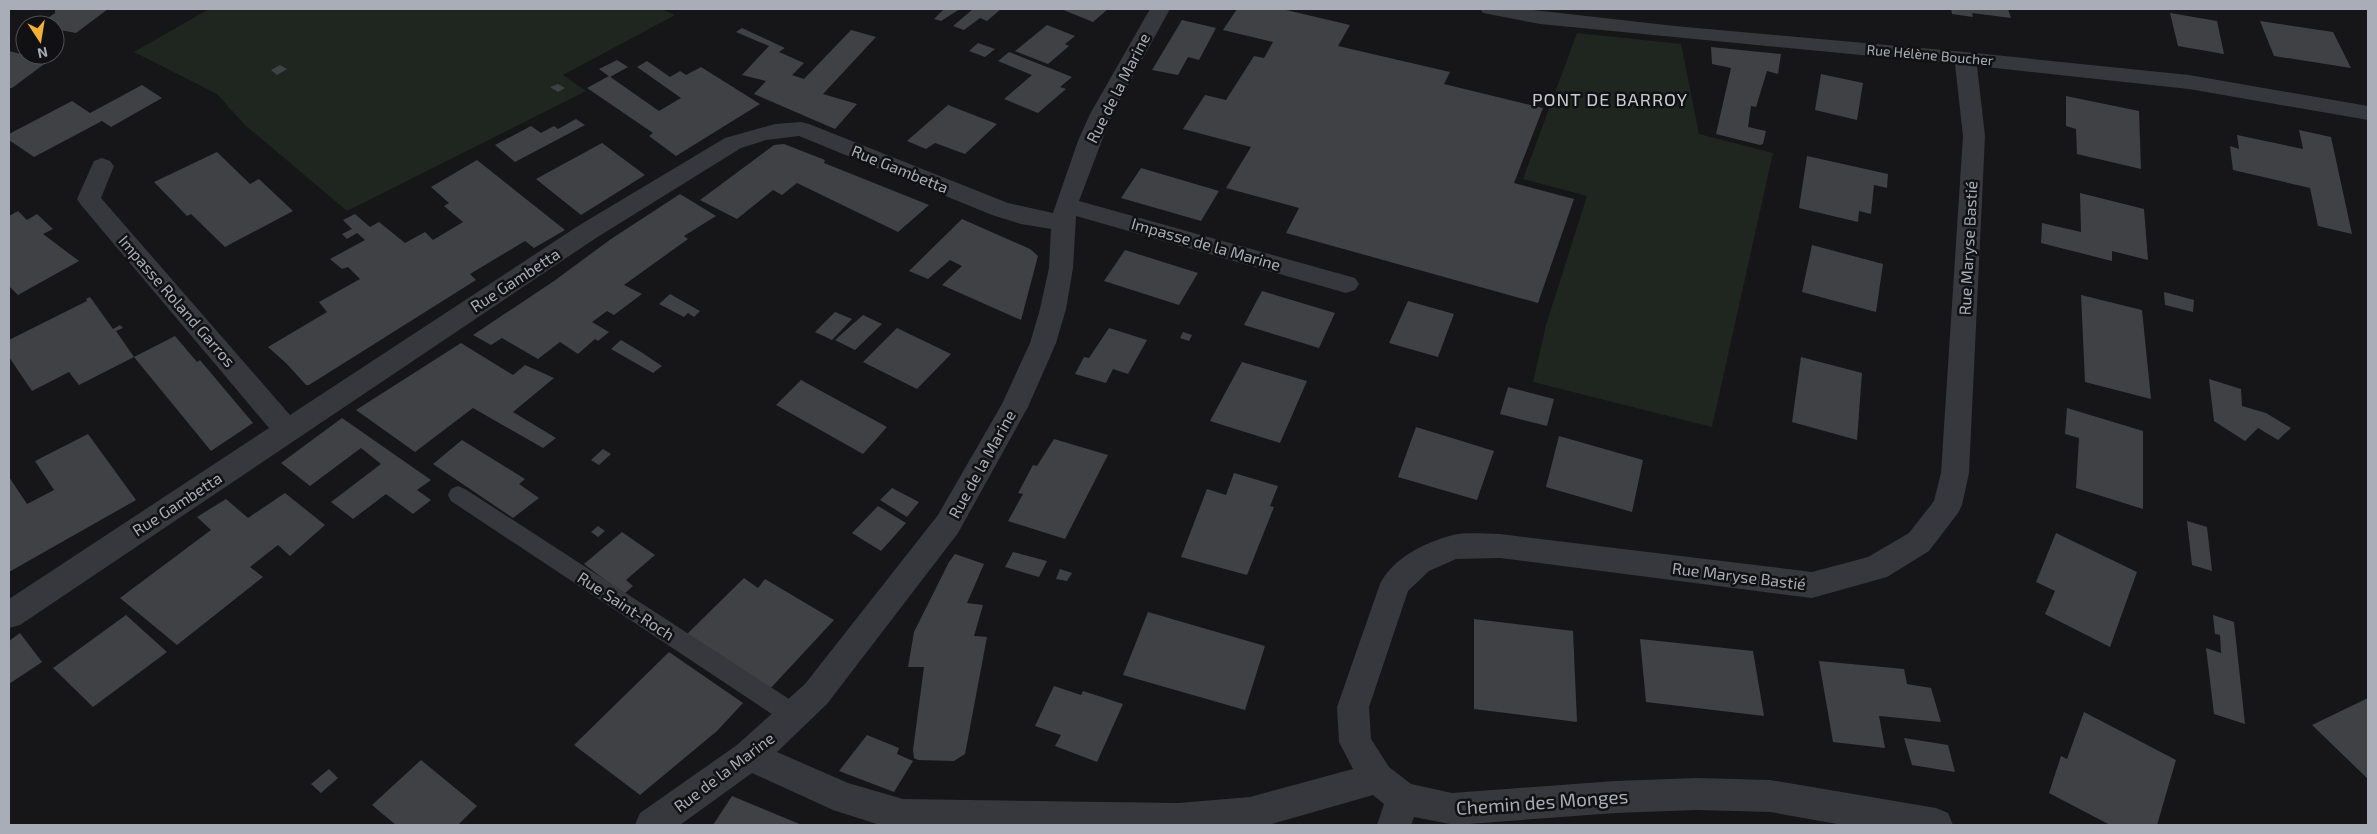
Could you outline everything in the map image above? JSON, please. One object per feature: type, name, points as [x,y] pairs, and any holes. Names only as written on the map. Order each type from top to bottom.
[{"type":"street","name":"Rue de la Marine","points":[[652,825],[749,756],[795,716],[816,694],[948,524],[1014,407],[1043,343],[1062,268],[1065,214],[1089,141],[1101,114],[1160,9]]},
{"type":"street","name":"Rue Hélène Boucher","points":[[1490,9],[1540,18],[1965,58],[2189,82],[2368,113]]},
{"type":"street","name":"Rue Maryse Bastié","points":[[1377,778],[1355,742],[1353,707],[1395,584],[1418,562],[1454,547],[1500,546],[1812,585],[1876,568],[1918,542],[1931,529],[1948,505],[1955,473],[1974,136],[1965,58]]},
{"type":"street","name":"Rue Gambetta","points":[[9,615],[587,232],[733,143],[758,134],[778,130],[801,129],[1021,216],[1065,214]]},
{"type":"street","name":"Impasse Roland Garros","points":[[102,166],[89,199],[288,430]]},
{"type":"street","name":"Impasse de la Marine","points":[[1065,214],[1346,284]]},
{"type":"street","points":[[749,756],[845,798],[903,816],[1178,820],[1250,814],[1377,778]]},
{"type":"street","name":"Chemin des Monges","points":[[1377,778],[1399,812],[1615,797],[1697,794],[1770,796],[1936,825]]},
{"type":"lane","name":"Rue Saint-Roch","points":[[458,496],[795,716]]},
{"type":"shaded area","points":[[209,9],[661,9],[675,15],[563,75],[586,91],[347,211],[245,125],[217,94],[134,52]]},
{"type":"shaded area","points":[[1577,33],[1681,44],[1699,134],[1773,153],[1712,427],[1533,382],[1546,325],[1587,196],[1523,179]]},
{"type":"building","points":[[55,9],[108,9],[76,33],[65,31],[65,15],[52,15],[55,13]]},
{"type":"building","points":[[944,9],[960,9],[941,21],[934,19]]},
{"type":"building","points":[[973,9],[1001,9],[987,21],[980,18],[964,30],[953,26]]},
{"type":"building","points":[[1061,9],[1108,9],[1093,22]]},
{"type":"building","points":[[1237,9],[1282,9],[1350,25],[1338,46],[1450,72],[1444,84],[1543,108],[1514,183],[1574,199],[1538,303],[1286,233],[1299,208],[1226,188],[1251,147],[1183,129],[1205,95],[1226,100],[1254,56],[1264,58],[1273,42],[1223,30]]},
{"type":"building","points":[[1951,9],[2008,9],[2011,18],[1972,13],[1973,17],[1952,14]]},
{"type":"building","points":[[2170,13],[2217,21],[2224,54],[2178,46]]},
{"type":"building","points":[[1182,20],[1216,28],[1199,60],[1188,57],[1178,75],[1152,70]]},
{"type":"building","points":[[2260,21],[2333,32],[2351,68],[2274,56]]},
{"type":"building","points":[[1047,25],[1075,36],[1065,44],[1069,46],[1048,64],[1015,51]]},
{"type":"building","points":[[742,28],[785,48],[779,52],[804,63],[792,75],[804,79],[851,30],[876,37],[823,94],[857,104],[835,129],[754,94],[766,81],[742,75],[769,46],[736,32]]},
{"type":"building","points":[[978,43],[995,49],[985,57],[969,51]]},
{"type":"building","points":[[1711,47],[1781,54],[1778,74],[1767,71],[1756,107],[1751,106],[1748,127],[1766,131],[1763,144],[1760,145],[1716,134],[1731,68],[1712,64]]},
{"type":"building","points":[[9,51],[15,52],[15,65],[43,65],[12,88],[9,88]]},
{"type":"building","points":[[1009,52],[1072,77],[1060,87],[1066,89],[1038,113],[1004,99],[1032,75],[998,61]]},
{"type":"building","points":[[617,60],[628,67],[610,77],[599,69]]},
{"type":"building","points":[[647,61],[670,77],[680,71],[686,75],[701,67],[760,104],[676,156],[649,136],[653,133],[587,88],[609,76],[659,111],[681,98],[637,67]]},
{"type":"building","points":[[280,65],[287,69],[277,75],[271,70]]},
{"type":"building","points":[[1821,74],[1863,83],[1857,120],[1815,110]]},
{"type":"building","points":[[558,84],[565,88],[558,92],[550,87]]},
{"type":"building","points":[[142,85],[162,98],[111,127],[102,121],[34,157],[9,140],[9,134],[72,101],[90,113]]},
{"type":"building","points":[[2066,96],[2139,111],[2141,169],[2077,154],[2076,129],[2066,126]]},
{"type":"building","points":[[948,105],[997,124],[965,154],[935,143],[926,149],[907,141]]},
{"type":"building","points":[[576,119],[585,125],[515,162],[495,145],[531,126],[541,133],[554,126],[558,129]]},
{"type":"building","points":[[2299,130],[2331,137],[2352,234],[2318,226],[2310,188],[2233,170],[2230,146],[2239,149],[2237,135],[2303,149]]},
{"type":"building","points":[[602,143],[645,175],[581,215],[536,179]]},
{"type":"building","points":[[784,144],[825,160],[824,163],[929,205],[898,232],[797,183],[782,195],[773,190],[737,219],[700,200],[774,145]]},
{"type":"building","points":[[217,152],[250,184],[259,179],[293,211],[225,247],[191,214],[187,216],[154,182]]},
{"type":"building","points":[[1807,156],[1888,174],[1887,188],[1874,185],[1871,214],[1859,211],[1858,222],[1799,208]]},
{"type":"building","points":[[477,160],[565,230],[534,248],[525,241],[470,274],[476,280],[309,385],[306,385],[268,347],[327,312],[319,302],[360,279],[348,267],[342,269],[330,259],[365,240],[357,233],[347,239],[342,234],[352,229],[343,220],[355,214],[370,227],[379,222],[405,243],[425,232],[433,240],[463,222],[444,206],[449,203],[431,187]]},
{"type":"building","points":[[1141,168],[1219,191],[1201,221],[1121,198]]},
{"type":"building","points":[[2080,193],[2144,209],[2148,260],[2112,251],[2112,261],[2041,243],[2042,223],[2081,232]]},
{"type":"building","points":[[680,194],[716,216],[684,236],[688,239],[624,285],[642,294],[614,315],[607,311],[592,322],[609,332],[598,341],[595,339],[578,354],[560,342],[538,359],[502,338],[491,345],[473,335],[554,281],[611,239]]},
{"type":"building","points":[[18,211],[27,220],[37,214],[53,229],[43,234],[79,261],[18,295],[9,286],[9,216]]},
{"type":"building","points":[[962,219],[1030,249],[1038,256],[1021,320],[942,285],[962,266],[950,260],[928,279],[909,271]]},
{"type":"building","points":[[1812,245],[1883,264],[1876,312],[1802,292]]},
{"type":"building","points":[[1125,250],[1198,273],[1179,305],[1104,281]]},
{"type":"building","points":[[1262,291],[1335,313],[1319,348],[1244,325]]},
{"type":"building","points":[[2164,292],[2194,300],[2193,312],[2165,305]]},
{"type":"building","points":[[670,294],[700,311],[694,317],[688,313],[684,317],[659,304]]},
{"type":"building","points":[[2081,295],[2142,310],[2151,399],[2085,382]]},
{"type":"building","points":[[90,297],[113,329],[120,325],[123,328],[116,331],[134,357],[79,385],[69,372],[32,391],[9,357],[9,340],[87,301],[86,299]]},
{"type":"building","points":[[1408,301],[1454,314],[1438,357],[1389,343]]},
{"type":"building","points":[[835,312],[852,319],[832,340],[815,332]]},
{"type":"building","points":[[863,315],[882,324],[855,350],[835,340]]},
{"type":"building","points":[[897,328],[951,354],[917,389],[863,362]]},
{"type":"building","points":[[1109,328],[1147,340],[1128,374],[1113,369],[1106,383],[1075,374],[1084,357],[1089,358]]},
{"type":"building","points":[[1183,332],[1192,335],[1189,341],[1180,338]]},
{"type":"building","points":[[175,336],[197,362],[200,360],[253,423],[211,451],[134,357]]},
{"type":"building","points":[[621,340],[662,366],[653,373],[611,349]]},
{"type":"building","points":[[461,343],[513,375],[525,365],[554,378],[513,412],[556,438],[543,448],[473,408],[415,452],[356,410]]},
{"type":"building","points":[[1801,357],[1862,373],[1857,440],[1792,422]]},
{"type":"building","points":[[1242,362],[1307,381],[1280,443],[1210,421]]},
{"type":"building","points":[[2209,379],[2241,389],[2242,406],[2266,413],[2291,428],[2278,440],[2258,428],[2245,441],[2214,421]]},
{"type":"building","points":[[801,380],[887,427],[863,454],[776,405]]},
{"type":"building","points":[[1508,387],[1554,399],[1547,426],[1500,414]]},
{"type":"building","points":[[2067,408],[2143,431],[2143,509],[2076,488],[2079,438],[2065,434]]},
{"type":"building","points":[[342,418],[431,480],[417,490],[431,500],[413,514],[386,494],[353,519],[331,502],[381,464],[361,448],[310,486],[281,463]]},
{"type":"building","points":[[1416,427],[1494,451],[1477,500],[1398,477]]},
{"type":"building","points":[[88,434],[136,500],[9,572],[9,477],[27,504],[54,490],[35,461]]},
{"type":"building","points":[[1559,436],[1643,460],[1632,512],[1546,487]]},
{"type":"building","points":[[1054,439],[1108,455],[1065,539],[1008,521],[1023,494],[1018,493],[1033,465],[1037,466]]},
{"type":"building","points":[[462,440],[525,479],[519,484],[539,498],[513,518],[433,464]]},
{"type":"building","points":[[603,449],[611,454],[599,465],[591,460]]},
{"type":"building","points":[[1234,473],[1278,486],[1270,506],[1274,507],[1247,575],[1181,557],[1207,489],[1226,495]]},
{"type":"building","points":[[892,488],[919,502],[907,517],[880,500]]},
{"type":"building","points":[[285,493],[325,525],[290,556],[278,545],[250,567],[263,577],[177,645],[120,598],[211,530],[197,517],[226,499],[248,518]]},
{"type":"building","points":[[878,506],[906,523],[881,551],[852,533]]},
{"type":"building","points":[[2187,521],[2207,527],[2212,571],[2192,565]]},
{"type":"building","points":[[598,526],[605,531],[598,537],[591,532]]},
{"type":"building","points":[[622,532],[655,555],[626,580],[633,586],[624,594],[584,564]]},
{"type":"building","points":[[2056,533],[2137,572],[2110,647],[2045,614],[2055,591],[2036,582]]},
{"type":"building","points":[[1013,552],[1047,561],[1039,577],[1005,567]]},
{"type":"building","points":[[955,554],[984,564],[967,603],[983,605],[974,636],[987,637],[965,754],[954,761],[918,760],[914,758],[913,750],[924,667],[908,667],[914,632],[949,562]]},
{"type":"building","points":[[1060,569],[1072,573],[1067,581],[1056,579]]},
{"type":"building","points":[[744,578],[758,588],[765,579],[834,620],[768,691],[685,636]]},
{"type":"building","points":[[1148,612],[1265,646],[1245,710],[1123,675]]},
{"type":"building","points":[[126,615],[167,652],[93,707],[53,668]]},
{"type":"building","points":[[2213,615],[2234,622],[2245,724],[2214,714],[2206,648],[2221,653],[2220,635],[2215,634]]},
{"type":"building","points":[[1474,619],[1573,631],[1577,722],[1474,709]]},
{"type":"building","points":[[20,633],[42,662],[9,684],[9,641]]},
{"type":"building","points":[[1640,639],[1753,651],[1764,716],[1646,702]]},
{"type":"building","points":[[669,652],[743,703],[717,731],[640,795],[574,745]]},
{"type":"building","points":[[1819,661],[1904,669],[1907,684],[1931,688],[1941,722],[1879,716],[1885,748],[1833,742]]},
{"type":"building","points":[[1054,686],[1081,695],[1083,691],[1123,704],[1097,762],[1055,746],[1061,735],[1035,726]]},
{"type":"building","points":[[2368,698],[2368,779],[2312,725]]},
{"type":"building","points":[[2084,712],[2176,760],[2157,825],[2110,825],[2049,793],[2061,756],[2067,759]]},
{"type":"building","points":[[867,735],[899,748],[897,754],[913,761],[894,792],[839,771]]},
{"type":"building","points":[[1904,738],[1948,745],[1955,772],[1912,765]]},
{"type":"building","points":[[421,760],[477,806],[458,825],[396,825],[372,805]]},
{"type":"building","points":[[329,769],[338,778],[321,793],[311,784]]},
{"type":"building","points":[[732,796],[802,825],[713,825]]},
{"type":"district","name":"PONT DE BARROY","points":[[1610,100]]}]
